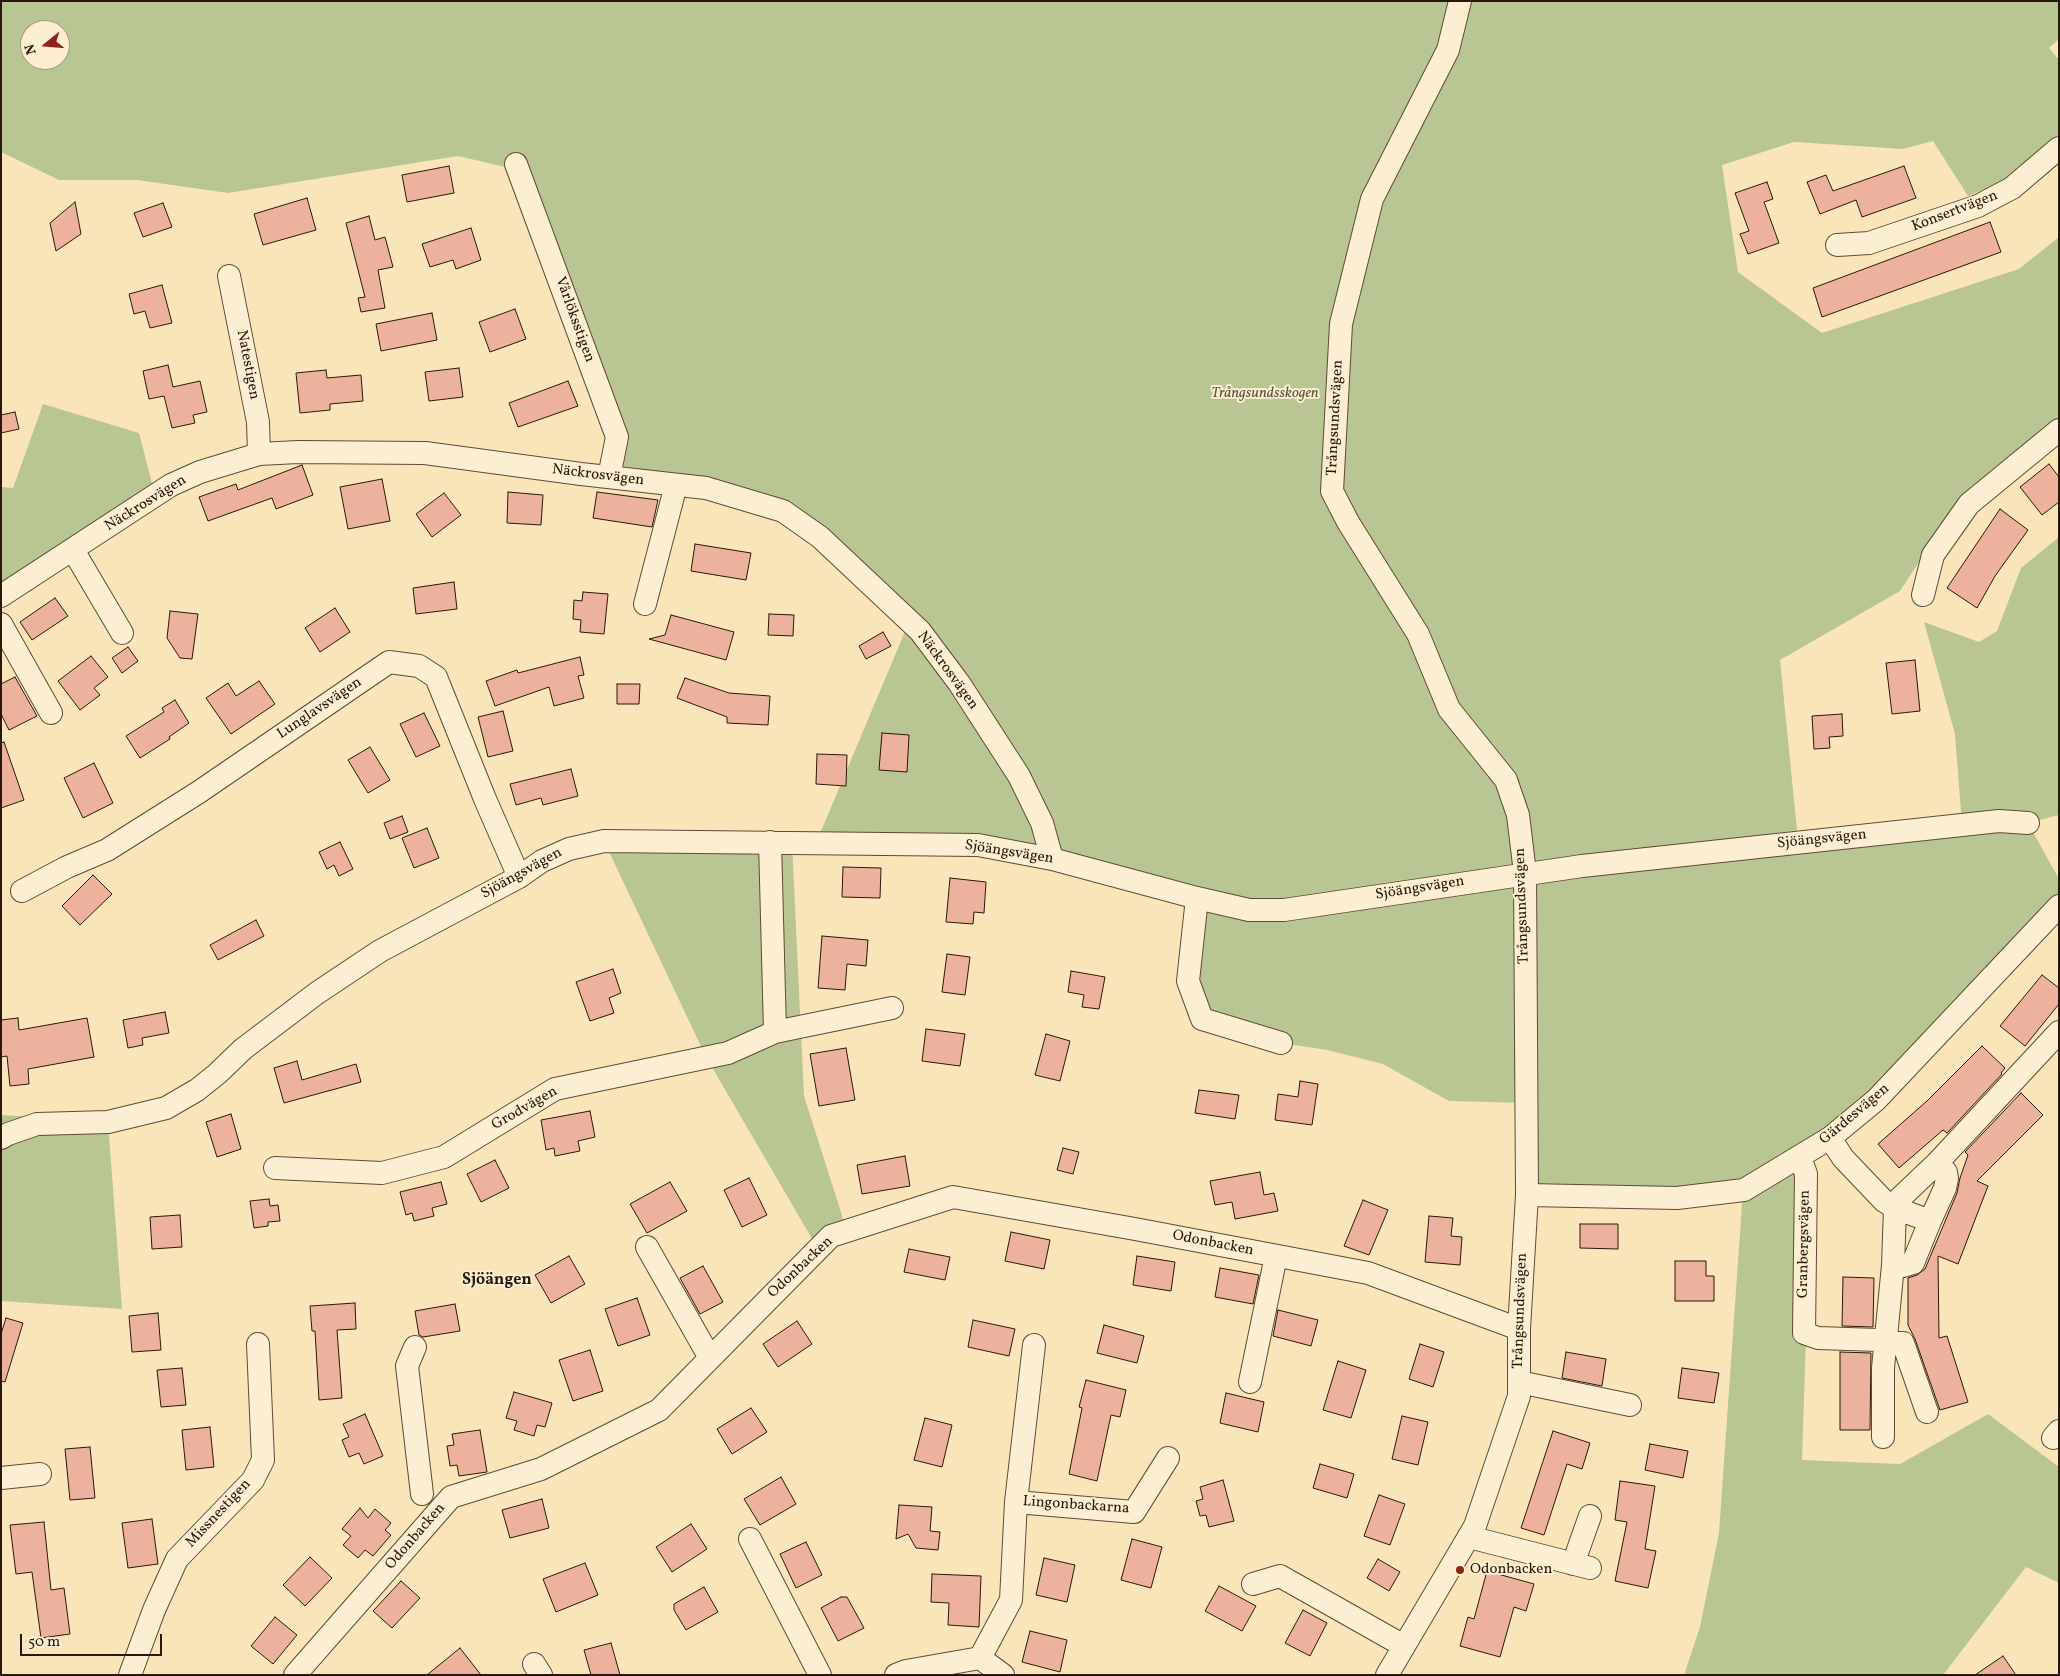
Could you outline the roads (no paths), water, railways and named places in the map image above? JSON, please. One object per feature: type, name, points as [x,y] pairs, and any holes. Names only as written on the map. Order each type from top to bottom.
[{"type":"street","name":"Trångsundsvägen","points":[[1387,1675],[1475,1526],[1519,1396],[1519,1329],[1527,1195],[1525,873],[1518,816],[1506,780],[1449,709],[1418,634],[1348,522],[1332,492],[1342,324],[1372,199],[1448,50],[1460,1]]},
{"type":"street","name":"Konsertvägen","points":[[1837,245],[1869,243],[1978,206],[2012,188],[2059,148]]},
{"type":"street","name":"Vårlöksstigen","points":[[516,164],[617,437],[608,477]]},
{"type":"street","name":"Natestigen","points":[[229,276],[258,422],[259,454]]},
{"type":"street","points":[[1924,595],[1933,555],[1969,504],[2059,430]]},
{"type":"street","name":"Näckrosvägen","points":[[1,596],[171,485],[200,472],[259,454],[298,452],[425,453],[706,488],[783,511],[820,537],[920,631],[959,683],[1019,776],[1042,824],[1052,859]]},
{"type":"street","points":[[645,604],[676,485]]},
{"type":"street","points":[[73,550],[122,633]]},
{"type":"street","points":[[1,624],[52,713]]},
{"type":"street","name":"Lunglavsvägen","points":[[22,891],[67,867],[107,850],[199,792],[389,662],[418,666],[436,677],[485,799],[519,877]]},
{"type":"street","name":"Sjöängsvägen","points":[[1,1138],[37,1124],[108,1122],[166,1108],[204,1084],[243,1048],[317,992],[380,951],[519,877],[542,861],[569,849],[604,841],[978,845],[1052,859],[1249,910],[1284,910],[1525,873],[1999,821],[2028,823]]},
{"type":"street","points":[[770,842],[775,1032]]},
{"type":"street","points":[[1197,898],[1188,981],[1202,1019],[1281,1043]]},
{"type":"street","name":"Gärdesvägen","points":[[1527,1195],[1678,1198],[1744,1190],[1830,1138],[1876,1100],[2059,906]]},
{"type":"street","name":"Grodvägen","points":[[275,1168],[382,1173],[444,1157],[555,1089],[728,1053],[775,1032],[892,1008]]},
{"type":"street","points":[[1883,1437],[1885,1343],[1897,1201],[1937,1163],[2059,1032]]},
{"type":"street","points":[[1830,1138],[1843,1158],[1884,1201],[1895,1208],[1930,1221]]},
{"type":"street","name":"Granbergsvägen","points":[[1800,1157],[1806,1174],[1804,1333],[1818,1338],[1878,1340],[1885,1343]]},
{"type":"street","points":[[1893,1265],[1903,1266],[1913,1263],[1945,1188],[1946,1172],[1937,1163]]},
{"type":"street","name":"Odonbacken","points":[[295,1675],[451,1498],[541,1469],[659,1410],[831,1236],[952,1197],[1368,1273],[1519,1329]]},
{"type":"street","points":[[647,1247],[710,1358]]},
{"type":"street","points":[[1250,1382],[1276,1256]]},
{"type":"street","points":[[1885,1343],[1903,1343],[1926,1412]]},
{"type":"street","name":"Missnestigen","points":[[130,1675],[154,1610],[177,1559],[253,1480],[263,1460],[258,1344]]},
{"type":"street","name":"Lingonbackarna","points":[[980,1658],[1011,1600],[1016,1502],[1034,1346]]},
{"type":"street","points":[[415,1347],[407,1366],[422,1494]]},
{"type":"street","points":[[1519,1382],[1630,1405]]},
{"type":"street","name":"Lingonbackarna","points":[[1016,1502],[1134,1512],[1168,1458]]},
{"type":"street","points":[[1,1478],[40,1474]]},
{"type":"street","points":[[1469,1537],[1581,1566],[1590,1516]]},
{"type":"street","points":[[750,1539],[820,1675]]},
{"type":"street","points":[[1253,1584],[1280,1576],[1404,1646]]},
{"type":"street","points":[[896,1675],[906,1671],[980,1658],[1003,1675]]},
{"type":"place","name":"Odonbacken","points":[[1460,1570]]},
{"type":"district","name":"Sjöängen","points":[[497,1281]]},
{"type":"park label","name":"Trångsundsskogen","points":[[1265,394]]}]
